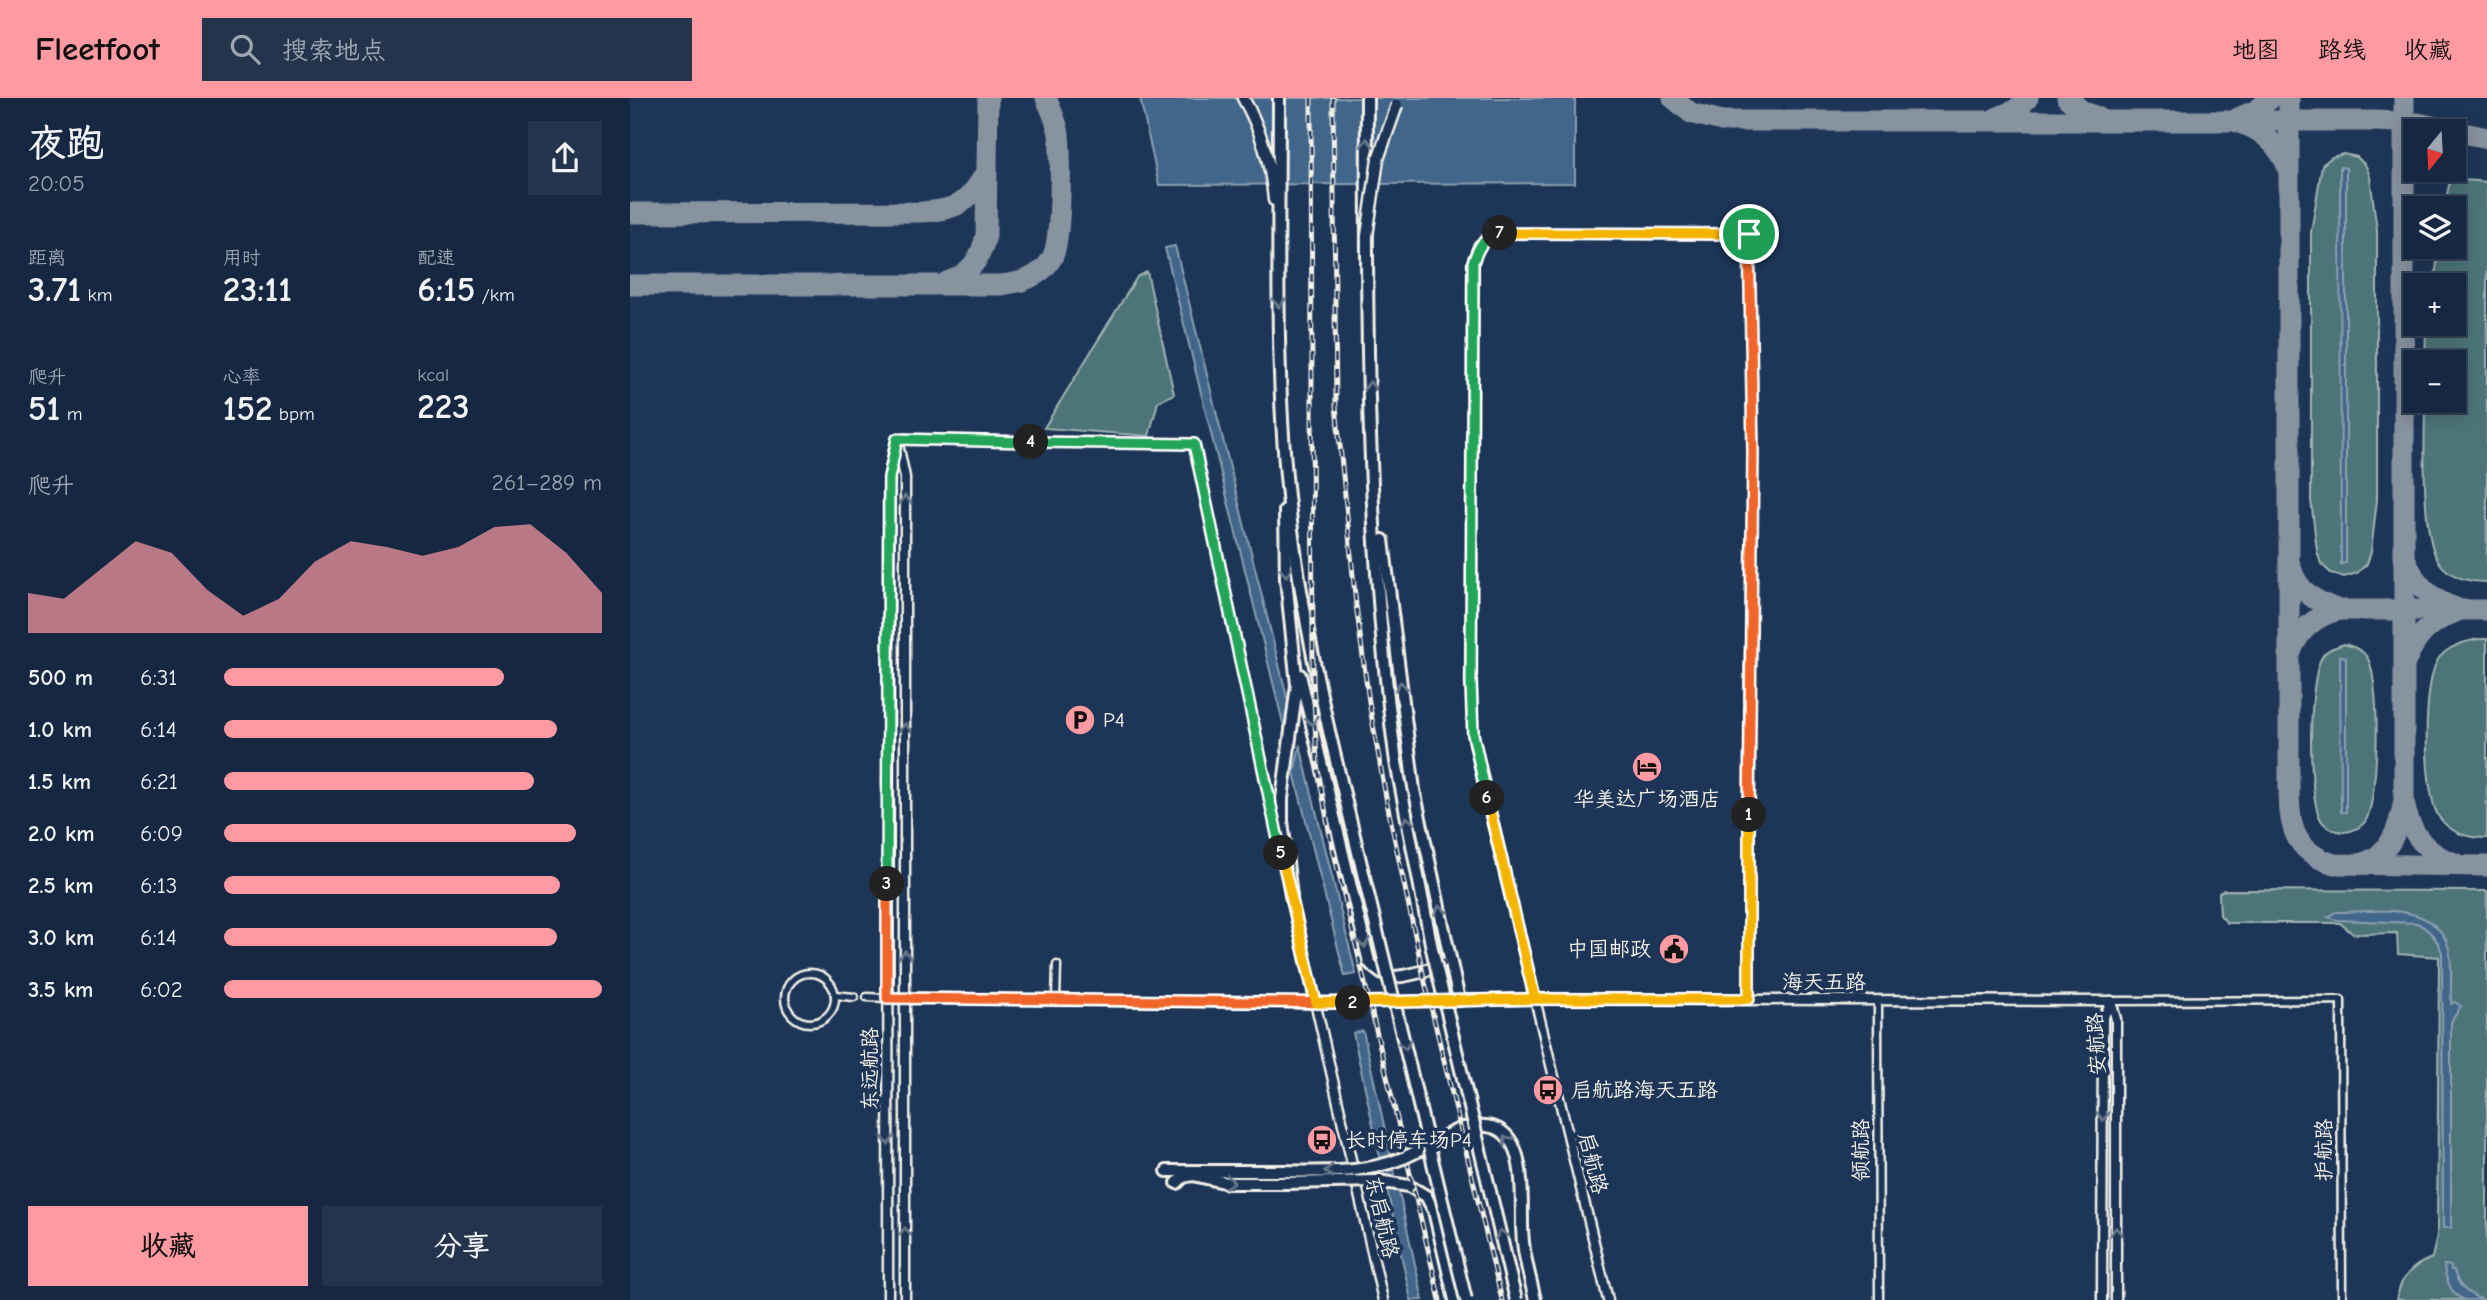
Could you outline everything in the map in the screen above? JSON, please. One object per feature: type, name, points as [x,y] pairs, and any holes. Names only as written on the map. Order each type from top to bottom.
[{"type":"highway","points":[[1279,98],[1277,235],[1286,479],[1286,579],[1297,685],[1282,799],[1282,821],[1292,896]]},
{"type":"highway","points":[[1367,98],[1372,454],[1382,649],[1396,762],[1433,949],[1516,1300]]},
{"type":"highway","points":[[1372,454],[1414,790],[1459,1000]]},
{"type":"highway","points":[[1286,479],[1300,583],[1323,709],[1466,1300]]},
{"type":"highway","points":[[1295,655],[1368,962],[1378,972],[1392,977],[1435,969],[1445,959],[1447,943]]},
{"type":"highway","points":[[1167,1171],[1364,1170],[1396,1163],[1467,1127],[1492,1127],[1513,1143],[1520,1160],[1523,1242],[1535,1300]]},
{"type":"highway","points":[[1177,1183],[1183,1177],[1193,1175],[1228,1183],[1378,1181],[1409,1186],[1426,1196],[1434,1211],[1455,1300]]},
{"type":"main road","points":[[1243,98],[1268,162],[1277,235]]},
{"type":"main road","points":[[1367,236],[1378,159],[1400,100]]},
{"type":"street","points":[[1479,245],[1499,233],[1749,234],[1753,440],[1749,999]]},
{"type":"street","name":"启航路","points":[[1479,245],[1473,262],[1473,734],[1608,1300]]},
{"type":"street","name":"东启航路","points":[[897,439],[1194,444],[1269,807],[1292,896],[1384,1300]]},
{"type":"street","name":"东远航路","points":[[888,1300],[889,478],[897,439]]},
{"type":"street","name":"东远航路","points":[[897,439],[905,477],[905,1300]]},
{"type":"street","points":[[1056,1001],[1057,965]]},
{"type":"street","points":[[808,973],[826,979],[835,995],[834,1006],[828,1015],[819,1021],[808,1023],[791,1014],[785,998],[791,981],[808,973]]},
{"type":"street","points":[[835,995],[854,997]]},
{"type":"street","points":[[867,997],[887,998]]},
{"type":"street","name":"海天五路","points":[[887,998],[1316,1003],[1535,999],[2341,1000]]},
{"type":"street","name":"领航路","points":[[1878,1000],[1879,1300]]},
{"type":"street","name":"护航路","points":[[2341,1000],[2342,1300]]},
{"type":"street","name":"安航路","points":[[2102,1300],[2103,1020],[2111,1001]]},
{"type":"street","name":"安航路","points":[[2111,1001],[2116,1018],[2116,1300]]},
{"type":"green space","points":[[2343,154],[2357,157],[2366,166],[2377,230],[2377,500],[2367,564],[2357,573],[2344,577],[2331,573],[2321,564],[2311,500],[2311,232],[2322,165],[2332,157]]},
{"type":"green space","points":[[2450,182],[2487,182],[2487,582],[2460,578],[2443,567],[2433,549],[2426,509],[2425,413],[2466,413],[2466,350],[2425,350],[2426,336],[2466,336],[2466,273],[2436,273],[2437,259],[2466,259],[2466,196],[2447,196]]},
{"type":"green space","points":[[1147,272],[1174,394],[1158,402],[1149,436],[1044,428],[1137,277]]},
{"type":"green space","points":[[2478,639],[2487,639],[2487,838],[2460,834],[2439,817],[2430,786],[2427,762],[2427,712],[2433,670],[2447,650]]},
{"type":"green space","points":[[2344,644],[2363,652],[2372,669],[2377,738],[2374,788],[2366,820],[2356,829],[2344,832],[2325,825],[2316,807],[2311,738],[2317,670],[2326,652]]},
{"type":"green space","points":[[2224,890],[2487,891],[2487,1300],[2397,1300],[2408,1273],[2432,1258],[2437,1235],[2439,957],[2398,954],[2397,933],[2352,933],[2340,923],[2227,923],[2220,915],[2219,893]]},
{"type":"water","points":[[1140,98],[1575,98],[1575,183],[1159,185]]},
{"type":"water","points":[[2340,167],[2346,168],[2346,563],[2341,564]]},
{"type":"water","points":[[1175,246],[1290,709],[1285,731],[1165,248]]},
{"type":"water","points":[[2340,656],[2346,657],[2346,812],[2341,812]]},
{"type":"water","points":[[1300,745],[1356,974],[1345,976],[1294,773]]},
{"type":"water","points":[[2385,911],[2418,916],[2442,933],[2449,949],[2451,1004],[2454,1002],[2461,1006],[2451,1022],[2451,1228],[2443,1228],[2442,953],[2433,935],[2417,923],[2337,920],[2328,917],[2336,912]]},
{"type":"water","points":[[1363,1031],[1423,1300],[1411,1300],[1353,1033]]},
{"type":"water","points":[[2444,1265],[2451,1266],[2464,1289],[2483,1300],[2465,1300],[2456,1295],[2447,1281]]},
{"type":"taxiway","points":[[947,282],[962,275],[973,265],[986,235],[988,98]]},
{"type":"taxiway","points":[[630,285],[1001,285],[1030,278],[1043,270],[1052,258],[1058,234],[1059,134],[1046,98]]},
{"type":"taxiway","points":[[1673,98],[1691,113],[1722,121],[2376,121],[2418,123],[2487,138]]},
{"type":"taxiway","points":[[1996,118],[2015,110],[2028,98]]},
{"type":"taxiway","points":[[2067,98],[2082,111],[2098,117]]},
{"type":"taxiway","points":[[2238,118],[2257,110],[2271,98]]},
{"type":"taxiway","points":[[2289,98],[2289,786],[2292,824],[2301,844],[2309,852],[2334,864],[2487,866]]},
{"type":"taxiway","points":[[2360,864],[2379,855],[2392,840],[2404,800],[2404,98]]},
{"type":"taxiway","points":[[2239,123],[2256,130],[2269,140],[2288,168]]},
{"type":"taxiway","points":[[630,213],[934,211],[961,203],[974,190],[987,170]]},
{"type":"taxiway","points":[[2406,560],[2425,590],[2456,608]]},
{"type":"taxiway","points":[[2291,567],[2303,589],[2339,610]]},
{"type":"taxiway","points":[[2291,652],[2309,625],[2339,610],[2487,610]]},
{"type":"taxiway","points":[[2406,661],[2425,630],[2456,612]]},
{"type":"taxiway","points":[[2404,802],[2410,824],[2421,841],[2437,855],[2457,864]]},
{"type":"railway","points":[[1311,98],[1313,679],[1317,764],[1330,836],[1440,1300]]},
{"type":"railway","points":[[1333,98],[1336,406],[1356,605],[1369,702],[1424,978],[1502,1300]]},
{"type":"place","name":"P4","points":[[1080,720]]},
{"type":"place","name":"华美达广场酒店","points":[[1647,767]]},
{"type":"place","name":"中国邮政","points":[[1674,949]]},
{"type":"place","name":"启航路海天五路","points":[[1548,1090]]},
{"type":"place","name":"长时停车场P4","points":[[1322,1140]]},
{"type":"route","points":[[1749,234],[1499,233],[1479,245],[1473,262],[1473,734],[1535,999],[1316,1003],[1269,807],[1194,444],[897,439],[889,478],[887,998],[1316,1003],[1749,999],[1753,440],[1749,234]]}]
